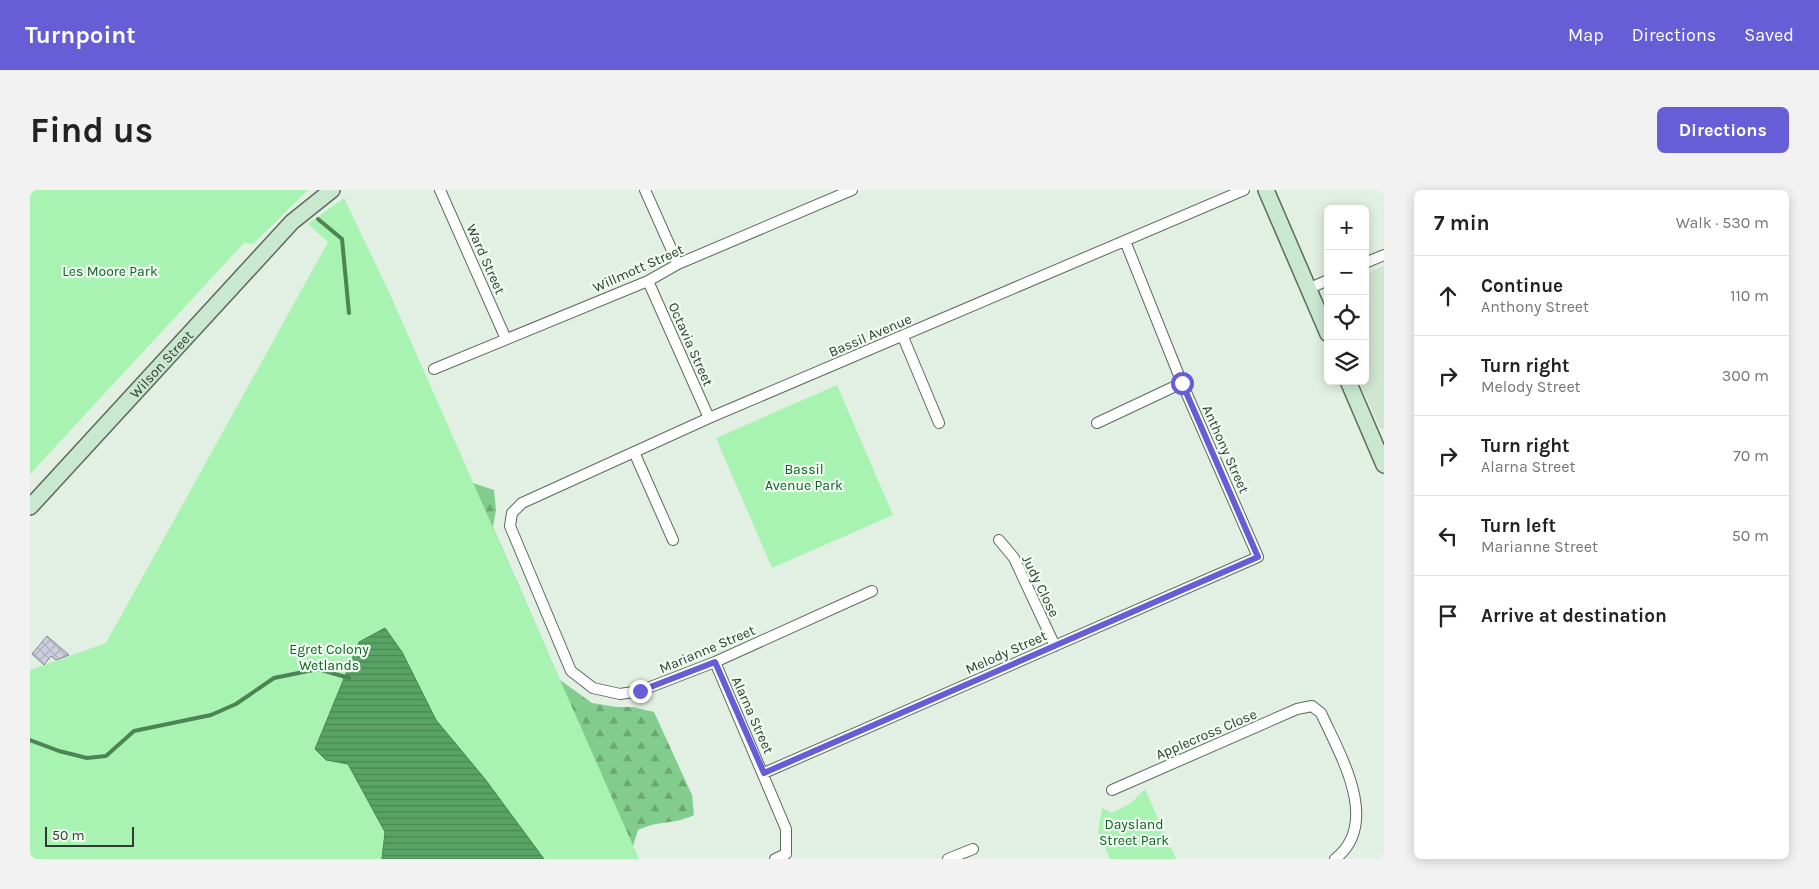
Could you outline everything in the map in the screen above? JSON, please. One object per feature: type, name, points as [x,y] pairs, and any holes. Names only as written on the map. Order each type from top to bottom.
[{"type":"street","name":"Wilson Street","points":[[30,507],[292,222],[332,190]]},
{"type":"street","name":"Ward Street","points":[[440,190],[506,339]]},
{"type":"street","points":[[645,190],[678,264]]},
{"type":"street","name":"Willmott Street","points":[[434,369],[648,281],[678,264],[852,190]]},
{"type":"street","name":"Bassil Avenue","points":[[512,513],[522,503],[709,418],[1244,190]]},
{"type":"street","points":[[1266,190],[1324,325]]},
{"type":"street","name":"Anthony Street","points":[[1125,241],[1182,383],[1258,557]]},
{"type":"street","points":[[1369,261],[1384,255]]},
{"type":"street","name":"Octavia Street","points":[[648,281],[709,418]]},
{"type":"street","points":[[1308,289],[1324,282]]},
{"type":"street","points":[[902,337],[939,423]]},
{"type":"street","points":[[1097,423],[1182,383]]},
{"type":"street","points":[[1350,385],[1382,455]]},
{"type":"street","points":[[634,452],[673,540]]},
{"type":"street","name":"Marianne Street","points":[[512,513],[510,526],[571,671],[593,688],[620,694],[640,691],[715,662],[872,591]]},
{"type":"street","name":"Judy Close","points":[[999,540],[1014,558],[1055,646]]},
{"type":"street","name":"Melody Street","points":[[764,773],[1258,557]]},
{"type":"street","name":"Alarna Street","points":[[715,662],[764,773],[786,830],[789,856],[775,859]]},
{"type":"street","name":"Applecross Close","points":[[1112,790],[1297,709],[1312,706],[1321,713],[1354,790],[1357,808],[1356,823],[1349,842],[1335,859]]},
{"type":"street","points":[[948,859],[973,849]]},
{"type":"shaded area","points":[[1384,266],[1384,429],[1380,428],[1361,385],[1369,385],[1369,272]]},
{"type":"shaded area","points":[[385,628],[402,652],[436,720],[485,779],[544,859],[382,859],[385,832],[348,764],[326,760],[315,749],[359,642]]},
{"type":"green space","name":"Les Moore Park","points":[[30,190],[308,190],[253,244],[244,243],[30,474]]},
{"type":"green space","name":"Egret Colony Wetlands","points":[[344,198],[390,294],[639,859],[30,859],[30,670],[106,643],[328,242],[308,224]]},
{"type":"green space","name":"Bassil Avenue Park","points":[[837,385],[893,515],[772,568],[716,438]]},
{"type":"green space","points":[[448,467],[473,483],[494,490],[496,510],[493,527],[560,680],[592,703],[616,707],[633,707],[654,712],[692,795],[694,815],[638,830],[633,846],[639,859]]},
{"type":"green space","name":"Daysland Street Park","points":[[1145,789],[1176,859],[1110,859],[1098,832],[1102,808],[1112,813],[1131,803]]},
{"type":"building","points":[[47,636],[69,655],[56,660],[51,656],[44,665],[32,654]]},
{"type":"waterway","points":[[318,219],[342,239],[349,313]]},
{"type":"waterway","points":[[30,740],[59,751],[87,758],[106,756],[134,731],[211,715],[236,704],[274,678],[318,669],[349,678]]},
{"type":"route","points":[[640,691],[715,662],[764,773],[1258,557],[1182,383]]}]
